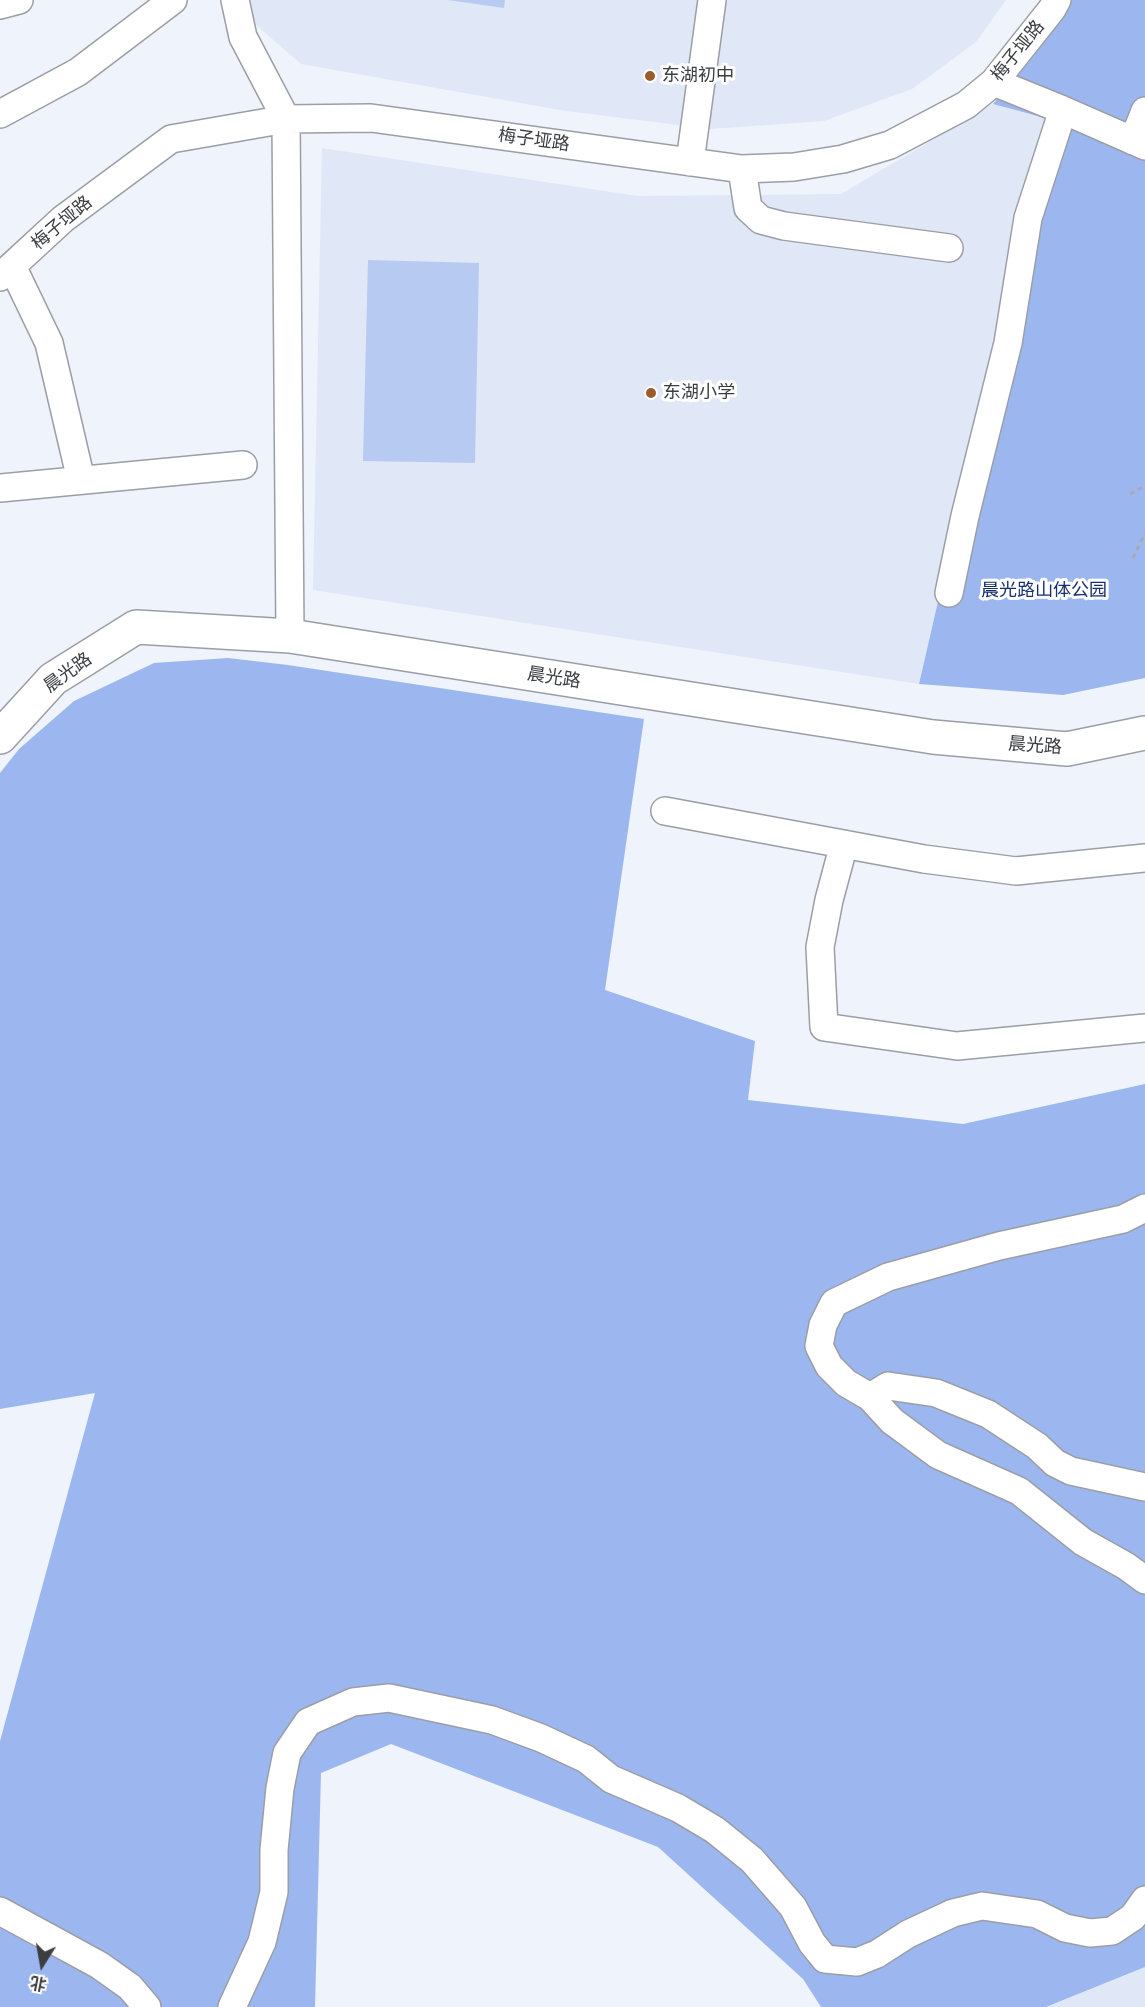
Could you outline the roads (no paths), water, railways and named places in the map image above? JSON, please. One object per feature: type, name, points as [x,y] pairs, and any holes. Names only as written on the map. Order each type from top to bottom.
[{"type":"main road","name":"晨光路","points":[[0,702],[42,659],[135,610],[290,626],[936,720],[1070,734],[1145,719]]},
{"type":"main road","name":"晨光路","points":[[0,737],[53,679],[136,627],[290,626],[933,737],[1067,749],[1145,733]]},
{"type":"street","points":[[0,5],[19,0]]},
{"type":"street","points":[[0,114],[78,72],[173,0]]},
{"type":"street","points":[[235,0],[243,37],[286,119],[290,626]]},
{"type":"street","points":[[690,162],[712,0]]},
{"type":"street","name":"梅子垭路","points":[[6,271],[63,219],[171,139],[286,119],[371,118],[742,169],[804,165],[843,159],[890,145],[966,105],[994,82],[1057,0]]},
{"type":"street","points":[[994,82],[1139,144],[1145,111]]},
{"type":"street","points":[[949,593],[965,516],[1008,343],[1028,218],[1063,110]]},
{"type":"street","points":[[742,169],[748,208],[761,220],[949,248]]},
{"type":"street","points":[[6,271],[49,343],[81,480]]},
{"type":"street","points":[[0,488],[243,465]]},
{"type":"street","points":[[665,811],[924,859],[1016,870],[1145,858]]},
{"type":"street","points":[[844,844],[829,900],[820,947],[824,1027],[957,1046],[1145,1028]]},
{"type":"street","points":[[1145,1208],[1123,1220],[999,1245],[888,1277],[834,1303],[824,1325],[819,1346],[829,1366],[846,1383],[870,1397],[892,1421],[938,1455],[1019,1491],[1083,1542],[1126,1566],[1145,1580]]},
{"type":"street","points":[[870,1397],[888,1386],[936,1393],[988,1414],[1037,1446],[1055,1463],[1071,1471],[1145,1487]]},
{"type":"street","points":[[232,2007],[262,1942],[274,1892],[276,1830],[280,1788],[287,1753],[308,1722],[353,1702],[389,1698],[492,1720],[542,1738],[586,1759],[611,1779],[678,1808],[715,1830],[752,1860],[793,1907],[812,1943],[825,1959],[857,1962],[877,1954],[908,1934],[953,1913],[982,1906],[1037,1914],[1065,1928],[1090,1933],[1112,1931],[1133,1917],[1145,1900]]},
{"type":"street","points":[[0,1911],[99,1965],[130,1987],[147,2007]]},
{"type":"place","name":"东湖初中","points":[[650,76]]},
{"type":"place","name":"东湖小学","points":[[651,393]]},
{"type":"park label","name":"晨光路山体公园","points":[[1044,591]]}]
